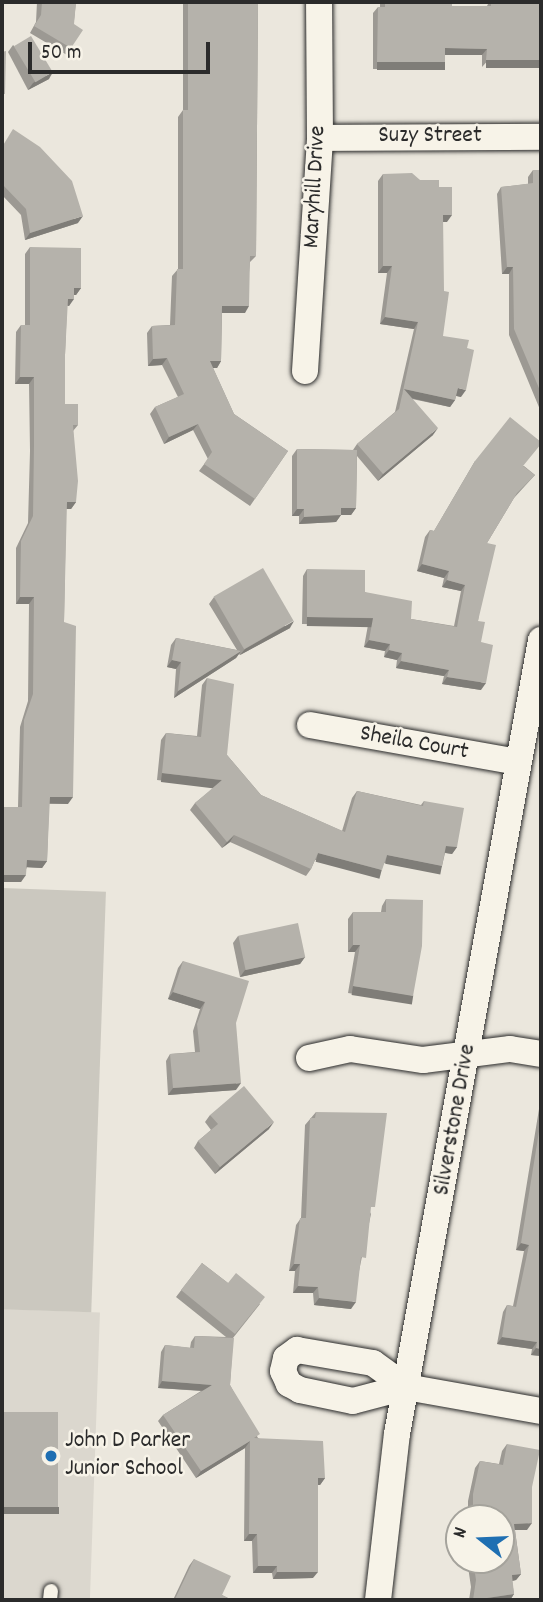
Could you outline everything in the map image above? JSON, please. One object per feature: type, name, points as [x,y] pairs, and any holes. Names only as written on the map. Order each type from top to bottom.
[{"type":"street","name":"Maryhill Drive","points":[[305,371],[320,138],[319,2]]},
{"type":"street","name":"Suzy Street","points":[[320,138],[541,137]]},
{"type":"street","name":"Silverstone Drive","points":[[378,1600],[379,1558],[406,1387],[541,640]]},
{"type":"street","name":"Sheila Court","points":[[310,726],[518,762]]},
{"type":"street","points":[[309,1058],[351,1049],[424,1060],[510,1049],[541,1054]]},
{"type":"street","points":[[406,1387],[541,1410]]},
{"type":"shaded area","points":[[2,888],[106,892],[91,1312],[2,1309]]},
{"type":"shaded area","name":"John D Parker Junior School","points":[[2,1309],[100,1312],[90,1600],[2,1600]]},
{"type":"building","points":[[42,2],[76,2],[74,24],[83,30],[71,48],[34,26],[41,15]]},
{"type":"building","points":[[188,2],[258,2],[256,256],[250,256],[249,306],[222,306],[221,361],[210,361],[234,414],[288,451],[255,499],[204,464],[212,452],[198,424],[169,437],[155,407],[184,394],[167,358],[153,359],[152,326],[175,325],[177,269],[183,269],[183,110],[188,110]]},
{"type":"building","points":[[385,2],[452,2],[452,6],[491,6],[491,2],[541,2],[541,60],[486,60],[487,49],[445,48],[445,62],[377,62],[378,7],[385,7]]},
{"type":"building","points":[[31,36],[53,72],[35,82],[14,46]]},
{"type":"building","points":[[6,51],[5,94],[2,94],[2,52]]},
{"type":"building","points":[[13,129],[40,147],[72,181],[83,216],[30,233],[26,209],[2,184],[2,147]]},
{"type":"building","points":[[533,170],[541,170],[541,393],[514,329],[513,267],[507,267],[501,187],[533,183]]},
{"type":"building","points":[[412,173],[420,180],[439,180],[439,187],[452,187],[452,215],[443,215],[444,291],[449,292],[443,336],[469,340],[467,348],[474,350],[466,390],[458,388],[455,400],[404,389],[438,428],[383,474],[357,444],[399,409],[418,322],[385,317],[392,266],[383,266],[383,174]]},
{"type":"building","points":[[30,247],[81,248],[81,288],[74,288],[74,299],[68,299],[65,355],[65,404],[78,404],[78,425],[73,425],[78,481],[76,502],[67,502],[64,622],[76,626],[73,797],[50,797],[47,861],[27,860],[26,875],[2,875],[2,807],[22,807],[24,720],[33,694],[34,597],[20,597],[21,541],[33,516],[34,377],[20,377],[21,325],[30,325]]},
{"type":"building","points":[[510,417],[541,444],[523,466],[535,475],[517,493],[487,543],[496,545],[478,621],[485,622],[481,642],[493,645],[486,683],[447,677],[449,670],[401,661],[402,653],[389,650],[390,644],[369,640],[373,618],[307,617],[307,569],[365,570],[365,592],[412,601],[411,619],[457,627],[465,585],[447,580],[449,571],[422,564],[430,530],[434,531],[475,461]]},
{"type":"building","points":[[297,449],[357,450],[356,508],[341,508],[341,515],[304,517],[304,509],[297,509]]},
{"type":"building","points":[[263,568],[294,621],[244,649],[214,596]]},
{"type":"building","points":[[176,638],[241,651],[178,691],[181,662],[172,660]]},
{"type":"building","points":[[207,678],[234,684],[227,755],[261,795],[345,832],[357,791],[423,806],[424,801],[464,808],[457,847],[446,846],[442,866],[387,855],[382,870],[318,853],[311,869],[234,835],[227,842],[195,803],[222,780],[162,773],[166,733],[201,737]]},
{"type":"building","points":[[386,899],[423,900],[422,946],[413,996],[353,986],[360,945],[353,945],[353,912],[386,912]]},
{"type":"building","points":[[298,923],[305,957],[246,970],[238,936]]},
{"type":"building","points":[[183,961],[249,981],[236,1023],[241,1083],[173,1088],[170,1054],[200,1052],[197,1024],[205,1002],[173,992]]},
{"type":"building","points":[[244,1086],[274,1122],[220,1167],[198,1141],[218,1124],[210,1115]]},
{"type":"building","points":[[316,1112],[387,1113],[375,1207],[371,1207],[366,1258],[361,1257],[356,1302],[319,1298],[318,1287],[298,1286],[300,1264],[294,1264],[300,1218],[306,1218],[310,1118],[315,1118]]},
{"type":"building","points":[[541,1119],[541,1349],[536,1348],[537,1342],[502,1337],[507,1305],[516,1307],[529,1245],[521,1243]]},
{"type":"building","points":[[202,1263],[228,1283],[236,1273],[265,1297],[235,1334],[181,1290]]},
{"type":"building","points":[[195,1336],[234,1338],[230,1385],[260,1434],[254,1438],[323,1441],[325,1478],[318,1478],[318,1572],[277,1572],[277,1566],[258,1566],[257,1534],[249,1534],[250,1441],[201,1471],[163,1415],[212,1385],[162,1381],[165,1345],[194,1348]]},
{"type":"building","points":[[2,1412],[58,1412],[58,1507],[2,1507]]},
{"type":"building","points":[[507,1444],[540,1450],[532,1487],[532,1523],[515,1524],[515,1504],[473,1504],[480,1461],[503,1465]]},
{"type":"building","points":[[515,1531],[521,1574],[512,1575],[514,1594],[473,1600],[475,1574],[515,1574]]},
{"type":"building","points":[[194,1559],[231,1576],[222,1595],[232,1600],[175,1599]]},
{"type":"place","name":"John D Parker Junior School","points":[[51,1456]]}]
